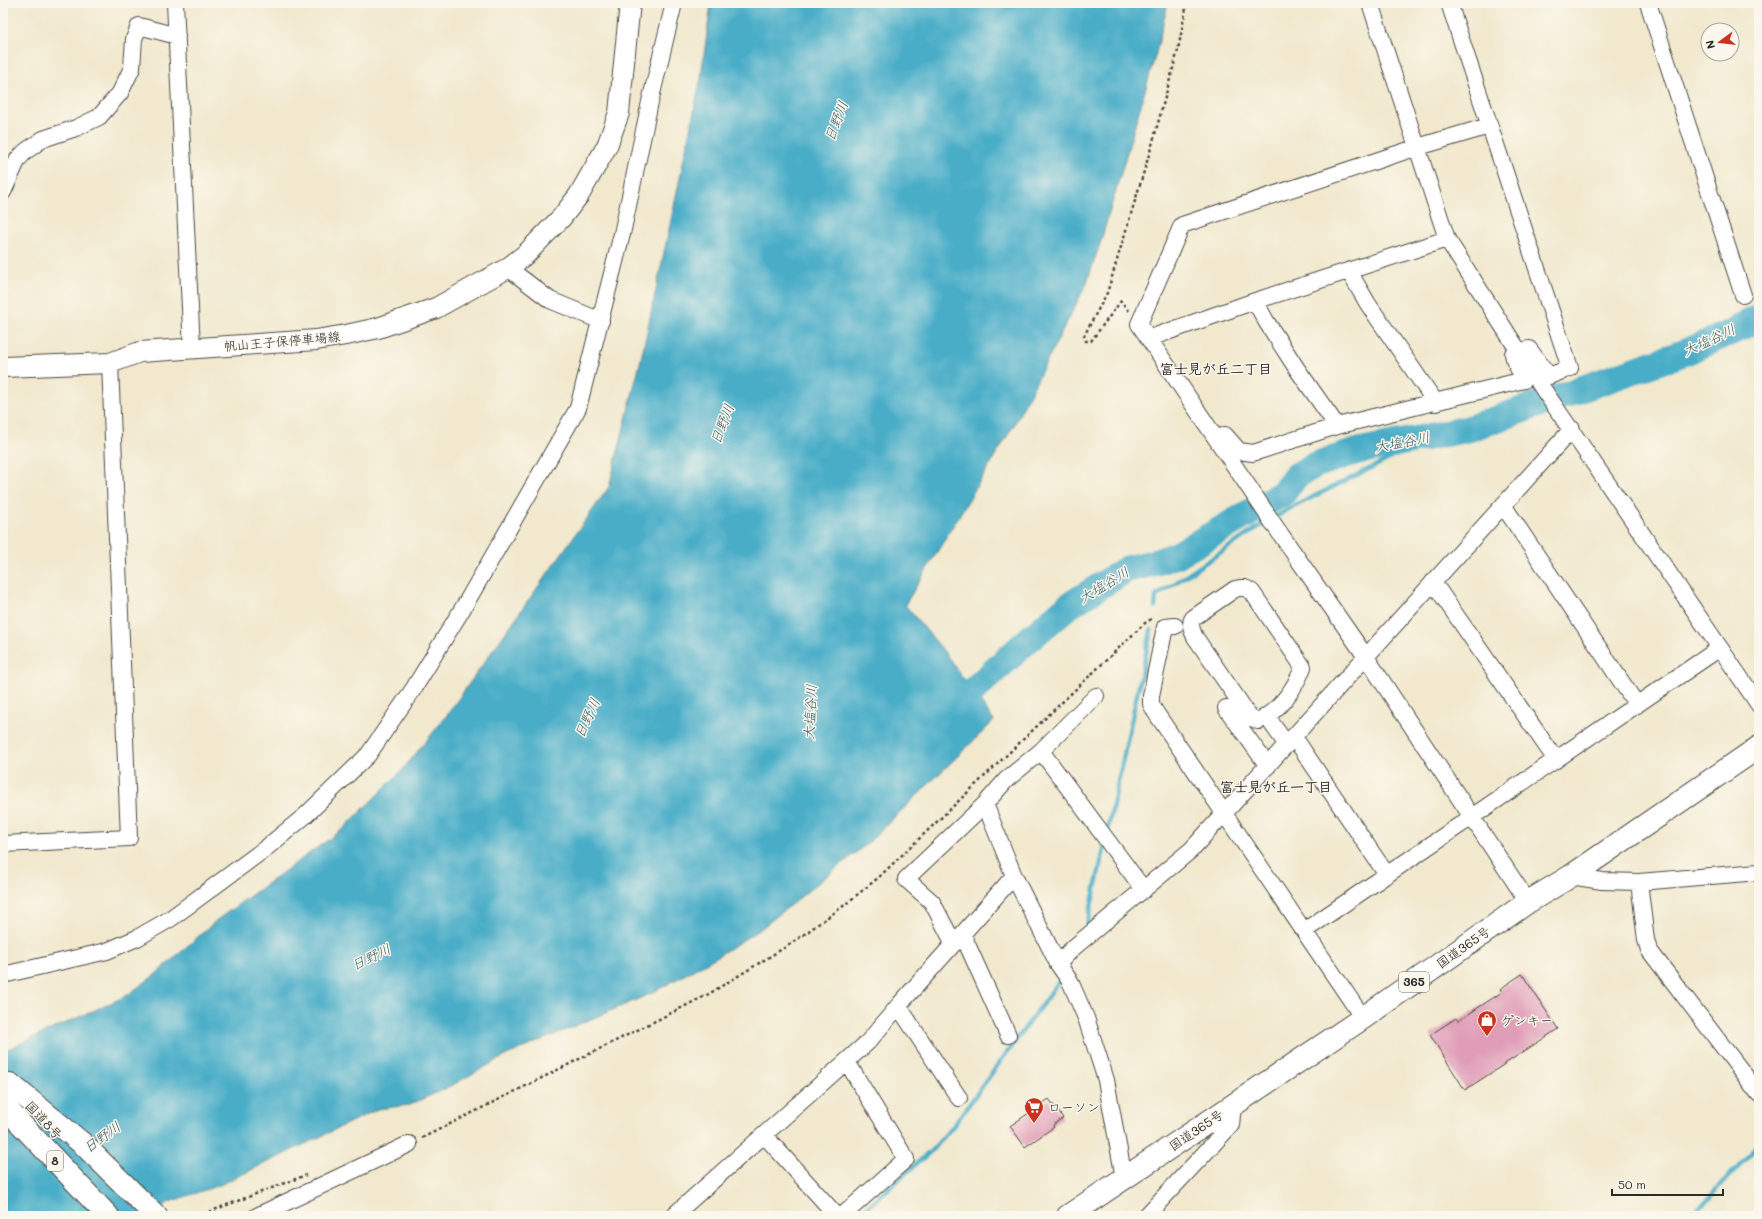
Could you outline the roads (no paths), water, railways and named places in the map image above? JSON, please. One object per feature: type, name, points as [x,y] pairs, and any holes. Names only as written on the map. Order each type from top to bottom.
[{"type":"highway","name":"国道365号","points":[[1068,1216],[1363,1018],[1528,902],[1571,876],[1759,747]]},
{"type":"highway","name":"国道8号","points":[[7,1080],[135,1216]]},
{"type":"highway","name":"8","points":[[7,1080],[82,1144],[156,1216]]},
{"type":"highway","name":"国道8号","points":[[3,1105],[108,1216]]},
{"type":"highway","name":"8","points":[[3,1114],[29,1150],[87,1216]]},
{"type":"main road","name":"帆山王子保停車場線","points":[[3,367],[110,363],[140,352],[316,340],[378,328],[436,308],[508,268],[526,254],[562,217],[579,195],[607,146],[619,112],[630,3]]},
{"type":"street","points":[[175,3],[192,348]]},
{"type":"street","points":[[3,975],[107,951],[137,938],[170,919],[272,844],[306,815],[368,755],[414,688],[462,609],[578,408],[601,321],[674,3]]},
{"type":"street","points":[[1370,3],[1447,239],[1543,389],[1572,429],[1759,705]]},
{"type":"street","points":[[1648,3],[1743,295]]},
{"type":"street","points":[[1199,412],[1219,426],[1239,451],[1253,453],[1337,426],[1436,403],[1524,380],[1513,354],[1529,349],[1549,376],[1570,368],[1489,126],[1453,4]]},
{"type":"street","points":[[3,192],[18,159],[26,151],[43,140],[76,128],[99,117],[120,93],[132,68],[134,39],[139,26],[177,36]]},
{"type":"street","points":[[1489,126],[1418,147],[1182,225],[1139,324],[1150,338],[1277,529],[1366,657],[1528,902]]},
{"type":"street","points":[[1150,338],[1255,301],[1447,239]]},
{"type":"street","points":[[508,268],[550,300],[601,321]]},
{"type":"street","points":[[1351,270],[1354,280],[1368,304],[1436,403]]},
{"type":"street","points":[[1255,301],[1297,369],[1337,426]]},
{"type":"street","points":[[3,844],[129,838],[110,363]]},
{"type":"street","points":[[1058,964],[1073,948],[1191,850],[1572,429]]},
{"type":"street","points":[[1503,505],[1637,705]]},
{"type":"street","points":[[1433,582],[1556,760]]},
{"type":"street","points":[[1245,588],[1252,592],[1303,667],[1300,675],[1280,705],[1267,717],[1258,721],[1250,717],[1194,637],[1192,630],[1191,621],[1193,618],[1235,589],[1245,588]]},
{"type":"street","points":[[1170,627],[1151,696],[1152,704],[1224,815],[1363,1018]]},
{"type":"street","points":[[1304,931],[1720,648]]},
{"type":"street","points":[[1008,1035],[966,942],[957,940],[932,902],[906,879],[985,804],[1006,780],[1041,751],[1096,696]]},
{"type":"street","points":[[1226,708],[1268,766]]},
{"type":"street","points":[[1267,717],[1290,741],[1387,875]]},
{"type":"street","points":[[1041,751],[1144,890]]},
{"type":"street","points":[[985,804],[1014,876],[1058,964],[1070,981],[1086,1018],[1106,1080],[1124,1178]]},
{"type":"street","points":[[1571,876],[1602,881],[1639,882],[1759,872]]},
{"type":"street","points":[[673,1216],[868,1042],[1014,876]]},
{"type":"street","points":[[1639,882],[1646,940],[1649,950],[1759,1094]]},
{"type":"street","points":[[898,1007],[959,1098]]},
{"type":"street","points":[[842,1216],[906,1159],[847,1062]]},
{"type":"street","points":[[1146,1216],[1231,1124],[1233,1105]]},
{"type":"street","points":[[764,1135],[837,1216]]},
{"type":"street","points":[[257,1216],[409,1144]]},
{"type":"water","name":"日野川","points":[[711,3],[1168,3],[1155,57],[1101,241],[1086,285],[1014,425],[905,605],[943,650],[994,721],[868,843],[762,928],[713,959],[650,994],[507,1055],[445,1089],[409,1105],[378,1109],[220,1185],[169,1202],[149,1216],[3,1216],[3,1051],[126,996],[156,974],[218,919],[343,829],[404,768],[444,719],[609,487],[641,359],[674,206],[701,77]]},
{"type":"waterway","name":"大塩谷川","points":[[945,716],[1027,641],[1067,607],[1127,569],[1157,562],[1179,554],[1283,493],[1296,476],[1315,465],[1358,451],[1468,429],[1686,352],[1736,330],[1759,317]]},
{"type":"waterway","points":[[1155,607],[1156,596],[1254,530],[1287,510],[1433,437]]},
{"type":"waterway","points":[[1107,833],[1151,630]]},
{"type":"waterway","points":[[1087,924],[1105,845]]},
{"type":"waterway","points":[[857,1216],[931,1151],[954,1125],[1060,980]]},
{"type":"waterway","points":[[1692,1216],[1759,1144]]},
{"type":"place","name":"ゲンキー","points":[[1487,1037]]},
{"type":"place","name":"ローソン","points":[[1034,1124]]},
{"type":"district","name":"富士見が丘二丁目","points":[[1216,369]]},
{"type":"district","name":"富士見が丘一丁目","points":[[1276,787]]}]
